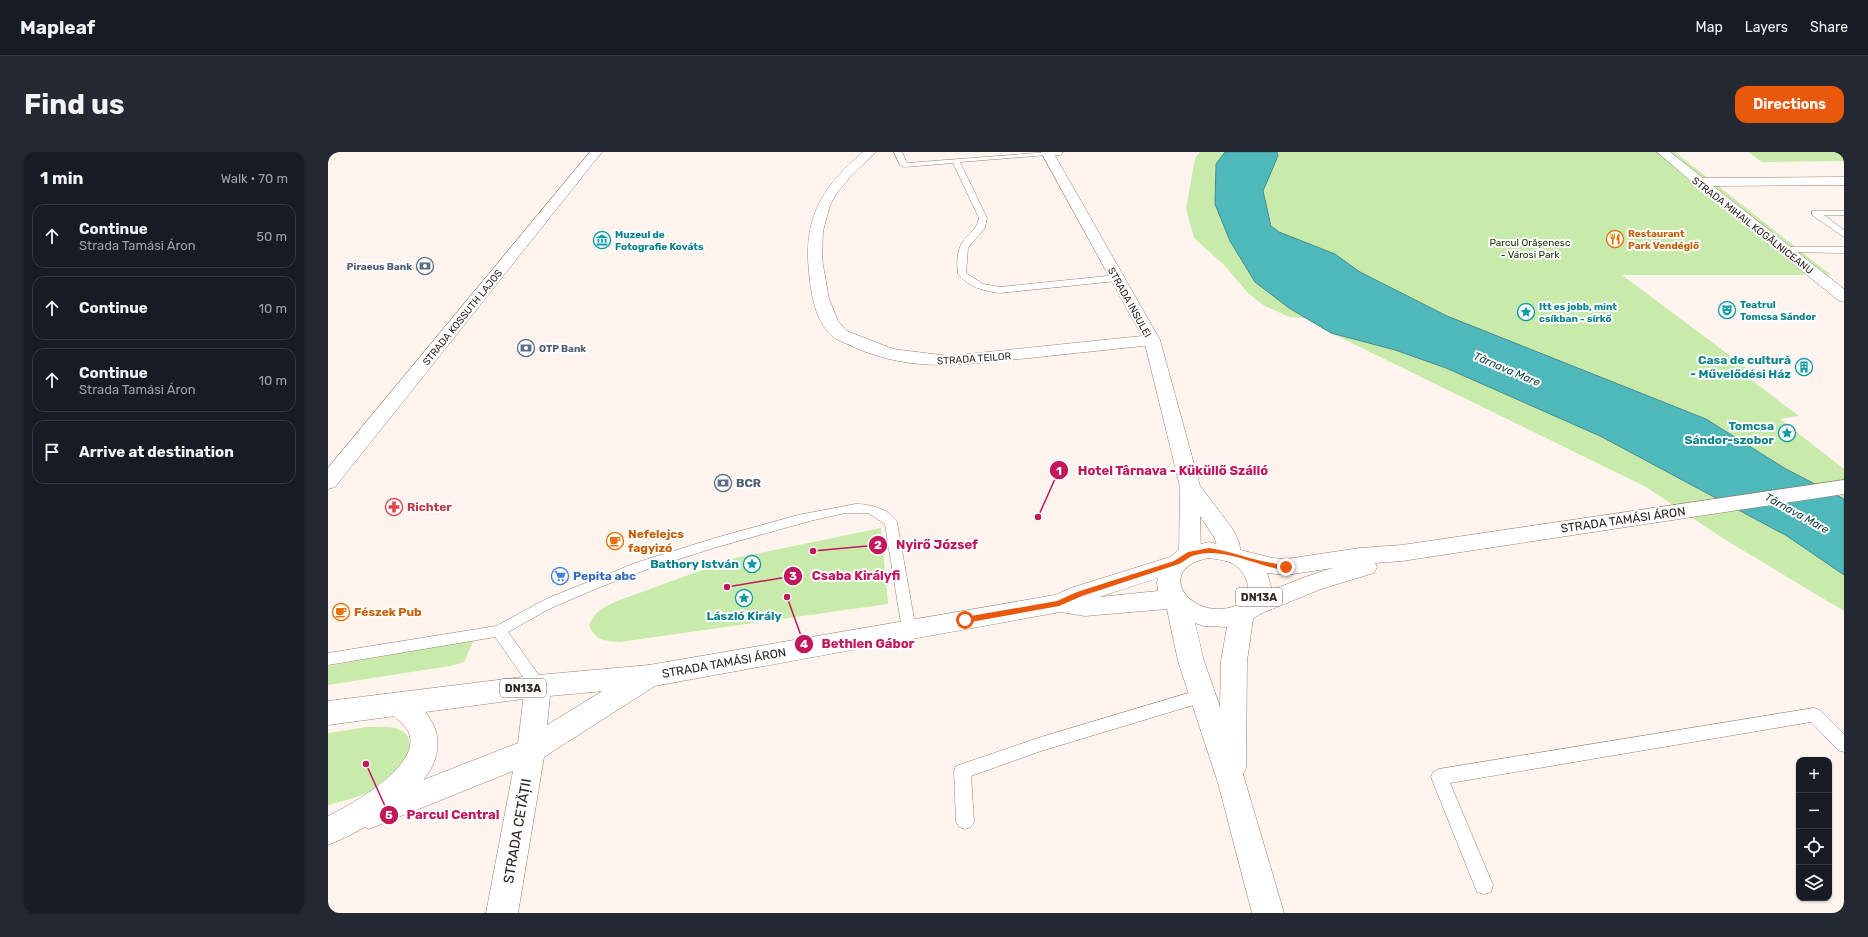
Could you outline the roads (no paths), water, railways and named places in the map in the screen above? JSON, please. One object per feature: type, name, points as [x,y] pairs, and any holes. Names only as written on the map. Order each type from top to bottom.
[{"type":"main road","name":"STRADA KOSSUTH LAJOS","points":[[328,482],[596,152]]},
{"type":"main road","name":"STRADA TEILOR","points":[[870,152],[839,180],[831,191],[819,216],[815,237],[815,269],[825,314],[837,331],[843,336],[871,349],[889,354],[919,360],[949,362],[1152,340]]},
{"type":"main road","name":"STRADA INSULEI","points":[[1051,152],[1117,278],[1152,340],[1190,487],[1189,518],[1183,558]]},
{"type":"main road","name":"STRADA MIHAIL KOGĂLNICEANU","points":[[1663,152],[1698,182],[1844,298]]},
{"type":"main road","points":[[1698,182],[1844,181]]},
{"type":"main road","name":"STRADA INSULEI","points":[[1190,487],[1224,534],[1235,556]]},
{"type":"main road","name":"STRADA TAMÁSI ÁRON","points":[[1235,556],[1272,566],[1286,567],[1360,556],[1402,553],[1844,487]]},
{"type":"main road","name":"DN13A","points":[[1232,783],[1234,661],[1248,611],[1261,594],[1260,580],[1252,568],[1235,556],[1209,550],[1183,558],[1170,574],[1169,586],[1176,601],[1191,661],[1232,783],[1268,913]]},
{"type":"main road","name":"STRADA TAMÁSI ÁRON","points":[[1248,611],[1313,583],[1402,553]]},
{"type":"main road","name":"STRADA TAMÁSI ÁRON","points":[[649,676],[1059,603],[1079,594],[1183,558]]},
{"type":"main road","name":"STRADA TAMÁSI ÁRON","points":[[1059,603],[1085,607],[1176,601]]},
{"type":"main road","name":"DN13A","points":[[1176,601],[1191,613],[1208,619],[1225,619],[1248,611]]},
{"type":"main road","points":[[336,828],[444,787],[531,750],[649,676]]},
{"type":"main road","name":"DN13A","points":[[328,713],[538,686],[649,676]]},
{"type":"main road","name":"STRADA CETĂȚII","points":[[502,913],[531,750],[538,686]]},
{"type":"main road","points":[[336,828],[372,808],[401,784],[413,770],[421,756],[424,737],[422,729],[416,720],[397,704]]},
{"type":"lane","points":[[898,152],[904,165],[1051,152]]},
{"type":"lane","points":[[956,161],[983,218],[981,228],[966,240],[962,257],[962,274],[972,284],[985,289],[1000,290],[1117,278]]},
{"type":"lane","points":[[1844,213],[1815,213],[1844,234]]},
{"type":"lane","points":[[1784,250],[1844,250]]},
{"type":"lane","points":[[328,659],[499,631],[537,608],[602,580],[729,538],[798,520],[857,508],[872,510],[883,514],[892,522],[909,630]]},
{"type":"lane","points":[[499,631],[538,686]]},
{"type":"lane","points":[[965,821],[962,771],[1041,744],[1202,696]]},
{"type":"lane","points":[[1484,885],[1439,777],[1814,715],[1844,745]]},
{"type":"water","name":"Târnava Mare","points":[[1225,152],[1277,152],[1278,156],[1263,191],[1271,226],[1279,232],[1335,254],[1360,272],[1447,316],[1706,419],[1786,469],[1844,499],[1844,575],[1787,536],[1600,436],[1446,368],[1395,350],[1331,333],[1289,308],[1255,282],[1230,241],[1215,204],[1216,164]]},
{"type":"place","name":"Restaurant Park Vendéglő","points":[[1615,239]]},
{"type":"place","name":"Muzeul de Fotografie Kováts","points":[[602,240]]},
{"type":"place","name":"Piraeus Bank","points":[[425,266]]},
{"type":"place","name":"Teatrul Tomcsa Sándor","points":[[1727,310]]},
{"type":"place","name":"Itt es jobb, mint csíkban - sírkő","points":[[1526,312]]},
{"type":"place","name":"OTP Bank","points":[[526,348]]},
{"type":"place","name":"Casa de cultură - Művelődési Ház","points":[[1804,367]]},
{"type":"place","name":"Tomcsa Sándor-szobor","points":[[1787,433]]},
{"type":"place","name":"BCR","points":[[723,483]]},
{"type":"place","name":"Richter","points":[[394,507]]},
{"type":"place","name":"Hotel Târnava - Küküllő Szálló","points":[[1038,517]]},
{"type":"place","name":"Nefelejcs fagyizó","points":[[615,541]]},
{"type":"place","name":"Nyirő József","points":[[813,551]]},
{"type":"place","name":"Bathory István","points":[[752,564]]},
{"type":"place","name":"Pepita abc","points":[[560,576]]},
{"type":"place","name":"Csaba Királyfi","points":[[727,587]]},
{"type":"place","name":"Bethlen Gábor","points":[[787,597]]},
{"type":"place","name":"László Király","points":[[744,598]]},
{"type":"place","name":"Fészek Pub","points":[[341,612]]},
{"type":"place","name":"Parcul Central","points":[[366,764]]},
{"type":"park label","name":"Parcul Orășenesc - Városi Park","points":[[1530,248]]}]
